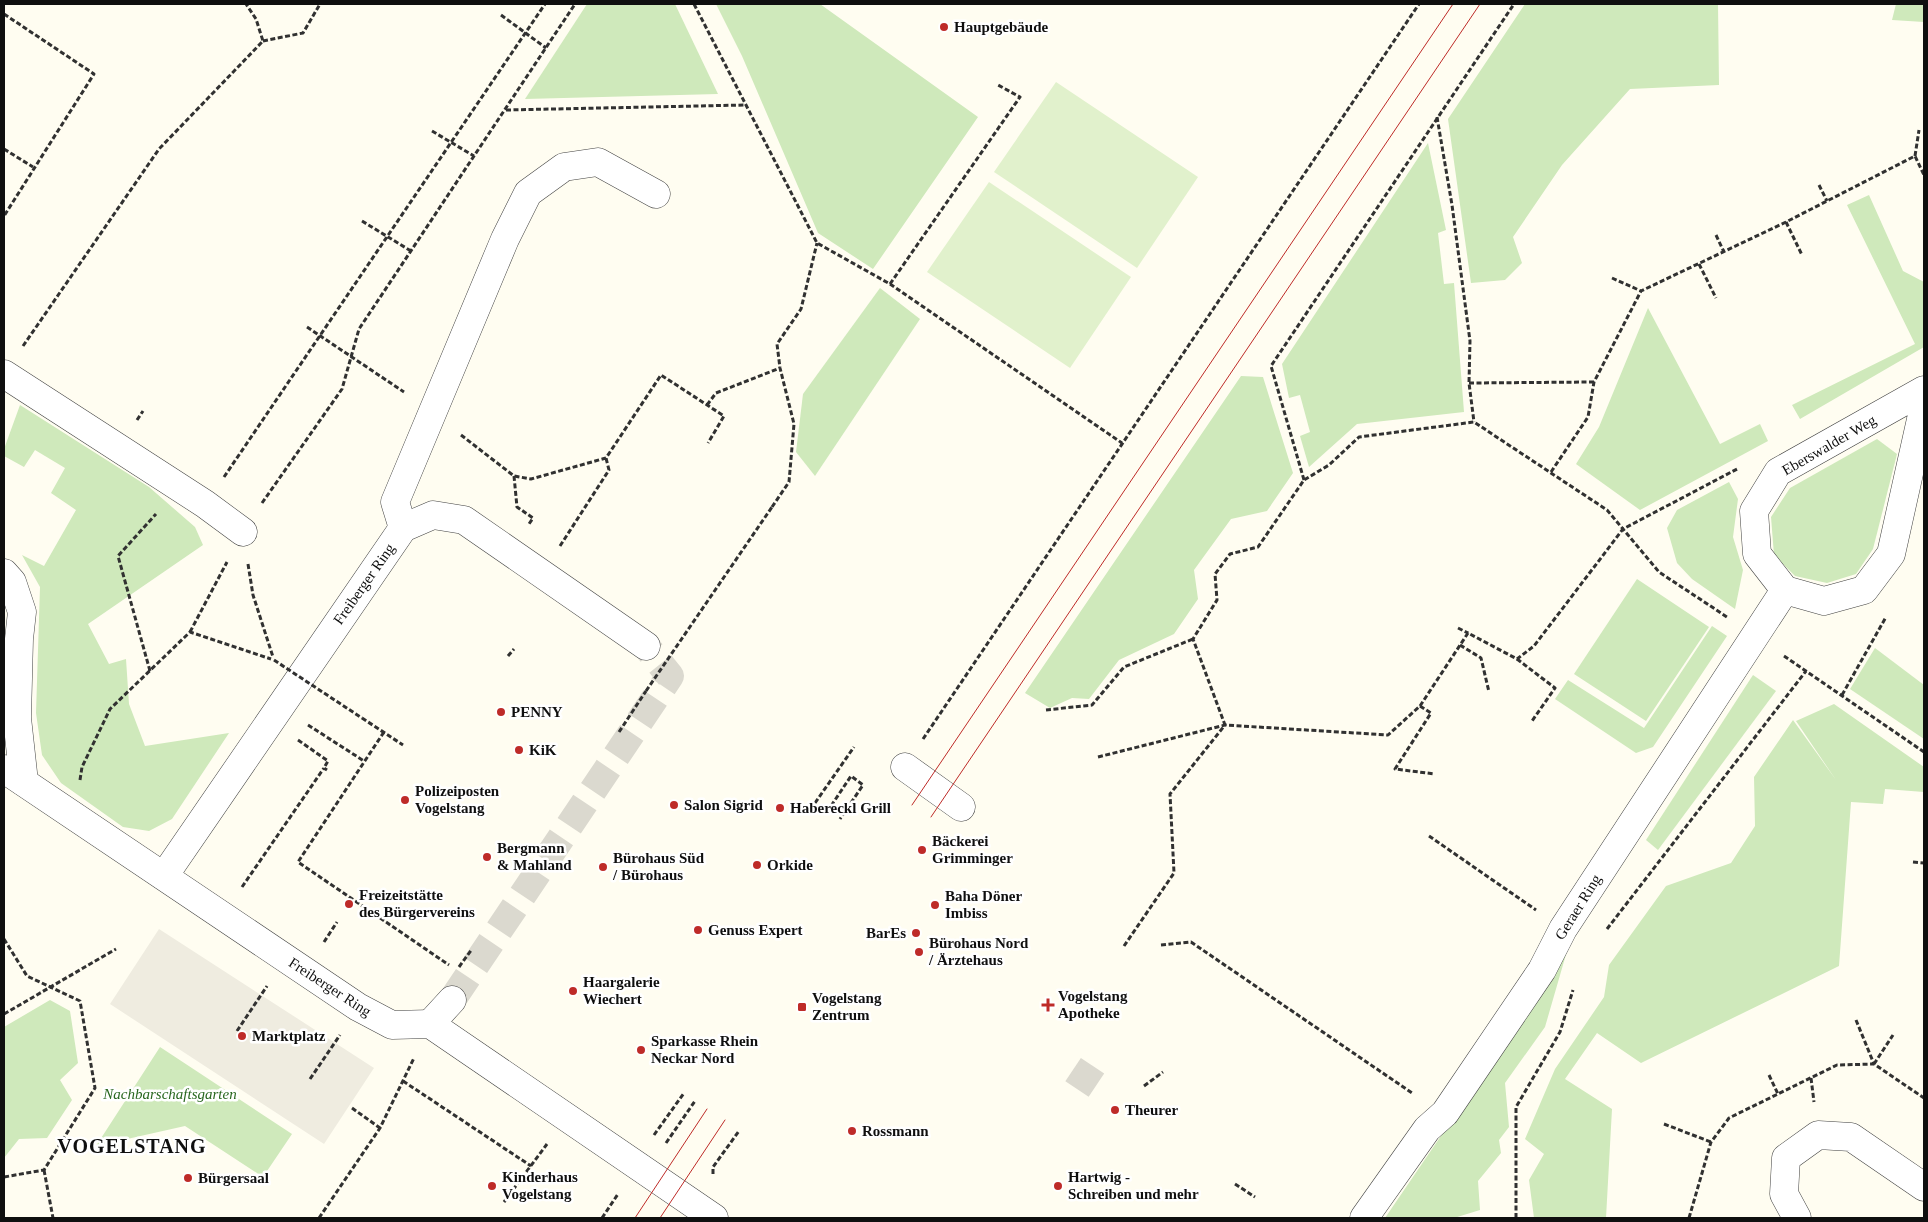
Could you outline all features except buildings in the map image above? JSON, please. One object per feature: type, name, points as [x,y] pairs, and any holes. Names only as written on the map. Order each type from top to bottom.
[{"type":"street","points":[[403,528],[395,502],[505,239],[528,193],[564,167],[598,162],[656,194]]},
{"type":"street","points":[[4,374],[205,504],[243,532]]},
{"type":"street","name":"Eberswalder Weg","points":[[1785,590],[1757,554],[1754,511],[1778,472],[1924,390]]},
{"type":"street","points":[[1785,590],[1824,601],[1864,590],[1891,554],[1924,406]]},
{"type":"street","name":"Freiberger Ring","points":[[164,876],[403,528],[433,515],[464,520],[646,646]]},
{"type":"street","name":"Freiberger Ring","points":[[4,573],[12,582],[22,612],[18,639],[14,775],[351,1002],[392,1025],[430,1024]]},
{"type":"street","name":"Geraer Ring","points":[[1364,1218],[1427,1129],[1445,1113],[1542,970],[1563,928],[1785,590]]},
{"type":"street","points":[[4,662],[18,639]]},
{"type":"street","points":[[904,767],[961,807]]},
{"type":"street","points":[[452,1000],[430,1024],[708,1215]]},
{"type":"street","points":[[1797,1218],[1784,1194],[1786,1158],[1818,1136],[1851,1136],[1924,1187]]},
{"type":"path","points":[[246,4],[256,19],[263,40]]},
{"type":"path","points":[[21,349],[159,149],[263,40],[303,33],[320,4]]},
{"type":"path","points":[[205,504],[545,4]]},
{"type":"path","points":[[74,816],[82,767],[110,709],[190,632],[243,532],[342,389],[359,329],[576,4]]},
{"type":"path","points":[[694,4],[817,243],[890,284],[1122,443]]},
{"type":"path","points":[[904,767],[1419,4]]},
{"type":"path","points":[[1304,480],[1271,366],[1437,116],[1514,4]]},
{"type":"path","points":[[4,14],[94,74],[33,167],[4,216]]},
{"type":"path","points":[[501,15],[546,48]]},
{"type":"path","points":[[890,284],[1020,97],[998,85]]},
{"type":"path","points":[[505,110],[745,105]]},
{"type":"path","points":[[1437,116],[1452,205],[1470,341],[1469,383],[1474,422]]},
{"type":"path","points":[[1919,130],[1915,156],[1924,175]]},
{"type":"path","points":[[432,131],[474,156]]},
{"type":"path","points":[[4,149],[33,167]]},
{"type":"path","points":[[1551,472],[1588,417],[1594,382],[1641,291],[1786,222],[1915,156]]},
{"type":"path","points":[[1819,185],[1827,201]]},
{"type":"path","points":[[362,221],[411,251]]},
{"type":"path","points":[[1786,222],[1802,255]]},
{"type":"path","points":[[1716,235],[1724,252]]},
{"type":"path","points":[[618,732],[789,482],[794,424],[780,368],[777,344],[801,309],[817,243]]},
{"type":"path","points":[[1699,264],[1716,298]]},
{"type":"path","points":[[1612,278],[1641,291]]},
{"type":"path","points":[[307,327],[351,355],[433,413],[514,476],[531,479],[606,458],[661,375],[724,416],[708,442]]},
{"type":"path","points":[[707,405],[716,393],[780,368]]},
{"type":"path","points":[[1469,383],[1594,382]]},
{"type":"path","points":[[1046,710],[1092,705],[1124,667],[1193,639],[1217,600],[1214,574],[1230,554],[1258,547],[1304,480],[1329,465],[1359,437],[1474,422],[1607,510],[1659,572],[1924,752]]},
{"type":"path","points":[[564,553],[559,549],[608,470],[606,458]]},
{"type":"path","points":[[1517,660],[1534,646],[1623,529],[1756,459],[1778,472]]},
{"type":"path","points":[[514,476],[517,507],[533,518]]},
{"type":"path","points":[[150,671],[118,556],[180,488]]},
{"type":"path","points":[[243,532],[252,594],[274,660]]},
{"type":"path","points":[[1842,696],[1887,615]]},
{"type":"path","points":[[1458,628],[1517,660],[1555,688],[1532,721]]},
{"type":"path","points":[[190,632],[274,660],[403,745]]},
{"type":"path","points":[[1098,757],[1225,725],[1388,735],[1420,706],[1468,633]]},
{"type":"path","points":[[1193,639],[1225,725]]},
{"type":"path","points":[[1460,645],[1481,658],[1489,692]]},
{"type":"path","points":[[508,656],[514,649]]},
{"type":"path","points":[[1604,933],[1806,672]]},
{"type":"path","points":[[1420,706],[1430,713],[1395,768],[1435,774]]},
{"type":"path","points":[[308,725],[364,761]]},
{"type":"path","points":[[1124,946],[1174,873],[1170,794],[1225,725]]},
{"type":"path","points":[[384,732],[298,862],[457,970],[472,949]]},
{"type":"path","points":[[223,916],[325,769],[328,761],[298,740]]},
{"type":"path","points":[[816,803],[854,747]]},
{"type":"path","points":[[827,812],[851,776],[863,785],[840,819]]},
{"type":"path","points":[[1429,836],[1543,914]]},
{"type":"path","points":[[1913,862],[1924,863]]},
{"type":"path","points":[[4,939],[27,976],[52,986],[80,1001],[95,1088],[44,1170],[52,1218]]},
{"type":"path","points":[[1161,945],[1191,942],[1412,1093]]},
{"type":"path","points":[[4,1014],[116,948]]},
{"type":"path","points":[[1516,1218],[1516,1107],[1560,1032],[1575,982]]},
{"type":"path","points":[[237,1031],[266,987]]},
{"type":"path","points":[[1856,1020],[1874,1064],[1924,1098]]},
{"type":"path","points":[[319,1218],[380,1128],[430,1024]]},
{"type":"path","points":[[1874,1064],[1894,1035]]},
{"type":"path","points":[[310,1079],[334,1042]]},
{"type":"path","points":[[1689,1218],[1711,1142],[1729,1118],[1837,1066],[1874,1064]]},
{"type":"path","points":[[1144,1086],[1162,1072]]},
{"type":"path","points":[[1769,1075],[1778,1094]]},
{"type":"path","points":[[403,1081],[531,1166]]},
{"type":"path","points":[[650,1141],[684,1093],[660,1130]]},
{"type":"path","points":[[637,1167],[662,1148],[694,1101]]},
{"type":"path","points":[[352,1108],[380,1128]]},
{"type":"path","points":[[504,1202],[566,1118]]},
{"type":"path","points":[[1664,1124],[1711,1142]]},
{"type":"path","points":[[708,1215],[712,1193],[713,1167],[739,1131]]},
{"type":"path","points":[[4,1177],[44,1170]]},
{"type":"path","points":[[1236,1184],[1255,1197]]},
{"type":"green space","points":[[587,4],[675,4],[718,94],[525,99]]},
{"type":"green space","points":[[716,4],[820,4],[978,117],[873,269],[818,233],[742,56]]},
{"type":"green space","points":[[1525,4],[1718,4],[1719,85],[1630,89],[1562,165],[1513,237],[1522,263],[1505,280],[1471,283],[1448,119]]},
{"type":"green space","points":[[1896,4],[1924,4],[1924,22],[1892,20]]},
{"type":"green space","points":[[1056,82],[1198,177],[1137,268],[994,172]]},
{"type":"green space","points":[[1428,143],[1446,230],[1438,233],[1444,284],[1454,283],[1464,412],[1357,424],[1309,467],[1300,436],[1310,432],[1300,395],[1289,398],[1282,364]]},
{"type":"green space","points":[[989,182],[1131,277],[1070,368],[927,272]]},
{"type":"green space","points":[[1869,195],[1903,271],[1924,282],[1924,347],[1800,419],[1792,405],[1915,344],[1847,205]]},
{"type":"green space","points":[[880,288],[920,319],[815,476],[796,452],[803,394]]},
{"type":"green space","points":[[1648,308],[1720,444],[1760,424],[1768,441],[1640,510],[1576,464],[1599,427]]},
{"type":"green space","points":[[1241,376],[1263,377],[1293,473],[1267,511],[1231,519],[1194,570],[1198,599],[1174,634],[1119,660],[1089,699],[1072,698],[1050,708],[1025,693]]},
{"type":"green space","points":[[20,405],[149,487],[195,527],[203,545],[88,624],[109,664],[126,659],[129,704],[145,746],[229,733],[172,819],[149,831],[123,827],[61,783],[42,755],[36,713],[40,587],[22,555],[44,566],[76,510],[51,493],[65,468],[35,450],[24,467],[4,456],[4,449]]},
{"type":"green space","points":[[1877,439],[1897,454],[1873,549],[1856,574],[1827,583],[1795,576],[1774,555],[1771,517],[1790,488]]},
{"type":"green space","points":[[1729,482],[1738,499],[1733,537],[1743,570],[1735,609],[1692,579],[1677,563],[1667,528],[1677,510]]},
{"type":"green space","points":[[1637,579],[1709,627],[1646,721],[1574,674]]},
{"type":"green space","points":[[1712,626],[1727,636],[1653,747],[1636,753],[1555,699],[1568,680],[1644,728]]},
{"type":"green space","points":[[1875,648],[1924,685],[1924,739],[1850,689]]},
{"type":"green space","points":[[1753,675],[1776,691],[1658,850],[1646,840]]},
{"type":"green space","points":[[1834,704],[1924,767],[1924,792],[1885,789],[1883,804],[1851,802],[1839,966],[1641,1063],[1597,1033],[1565,1079],[1612,1109],[1606,1218],[1534,1218],[1529,1180],[1544,1154],[1525,1139],[1555,1069],[1604,997],[1609,965],[1666,886],[1731,863],[1755,826],[1754,777],[1793,720],[1836,780],[1796,721]]},
{"type":"green space","points":[[1567,951],[1545,1027],[1505,1083],[1509,1127],[1499,1140],[1501,1153],[1478,1181],[1480,1210],[1454,1218],[1385,1218]]},
{"type":"green space","points":[[50,1000],[70,1011],[78,1063],[60,1080],[72,1100],[47,1138],[19,1139],[4,1158],[4,1027]]},
{"type":"green space","name":"Nachbarschaftsgarten","points":[[160,1047],[292,1134],[263,1177],[185,1126],[96,1146]]},
{"type":"shaded area","name":"Marktplatz","points":[[159,929],[374,1068],[324,1144],[110,1004]]},
{"type":"tunnel","points":[[452,1000],[670,676],[646,646]]},
{"type":"tunnel","points":[[1077,1089],[1099,1056]]},
{"type":"tram line","points":[[912,805],[1453,4]]},
{"type":"tram line","points":[[931,817],[1480,4]]},
{"type":"tram line","points":[[635,1218],[707,1109]]},
{"type":"tram line","points":[[660,1218],[725,1120]]},
{"type":"place","name":"Hauptgebäude","points":[[944,27]]},
{"type":"place","name":"PENNY","points":[[501,712]]},
{"type":"place","name":"KiK","points":[[519,750]]},
{"type":"place","name":"Polizeiposten Vogelstang","points":[[405,800]]},
{"type":"place","name":"Salon Sigrid","points":[[674,805]]},
{"type":"place","name":"Habereckl Grill","points":[[780,808]]},
{"type":"place","name":"Bäckerei Grimminger","points":[[922,850]]},
{"type":"place","name":"Bergmann & Mahland","points":[[487,857]]},
{"type":"place","name":"Orkide","points":[[757,865]]},
{"type":"place","name":"Bürohaus Süd / Bürohaus","points":[[603,867]]},
{"type":"place","name":"Freizeitstätte des Bürgervereins","points":[[349,904]]},
{"type":"place","name":"Baha Döner Imbiss","points":[[935,905]]},
{"type":"place","name":"Genuss Expert","points":[[698,930]]},
{"type":"place","name":"BarEs","points":[[916,933]]},
{"type":"place","name":"Bürohaus Nord / Ärztehaus","points":[[919,952]]},
{"type":"place","name":"Haargalerie Wiechert","points":[[573,991]]},
{"type":"place","name":"Vogelstang Apotheke","points":[[1048,1005]]},
{"type":"place","name":"Vogelstang Zentrum","points":[[802,1007]]},
{"type":"place","name":"Marktplatz","points":[[242,1036]]},
{"type":"place","name":"Sparkasse Rhein Neckar Nord","points":[[641,1050]]},
{"type":"place","name":"Theurer","points":[[1115,1110]]},
{"type":"place","name":"Rossmann","points":[[852,1131]]},
{"type":"place","name":"Bürgersaal","points":[[188,1178]]},
{"type":"place","name":"Kinderhaus Vogelstang","points":[[492,1186]]},
{"type":"place","name":"Hartwig - Schreiben und mehr","points":[[1058,1186]]},
{"type":"district","name":"VOGELSTANG","points":[[132,1146]]}]
